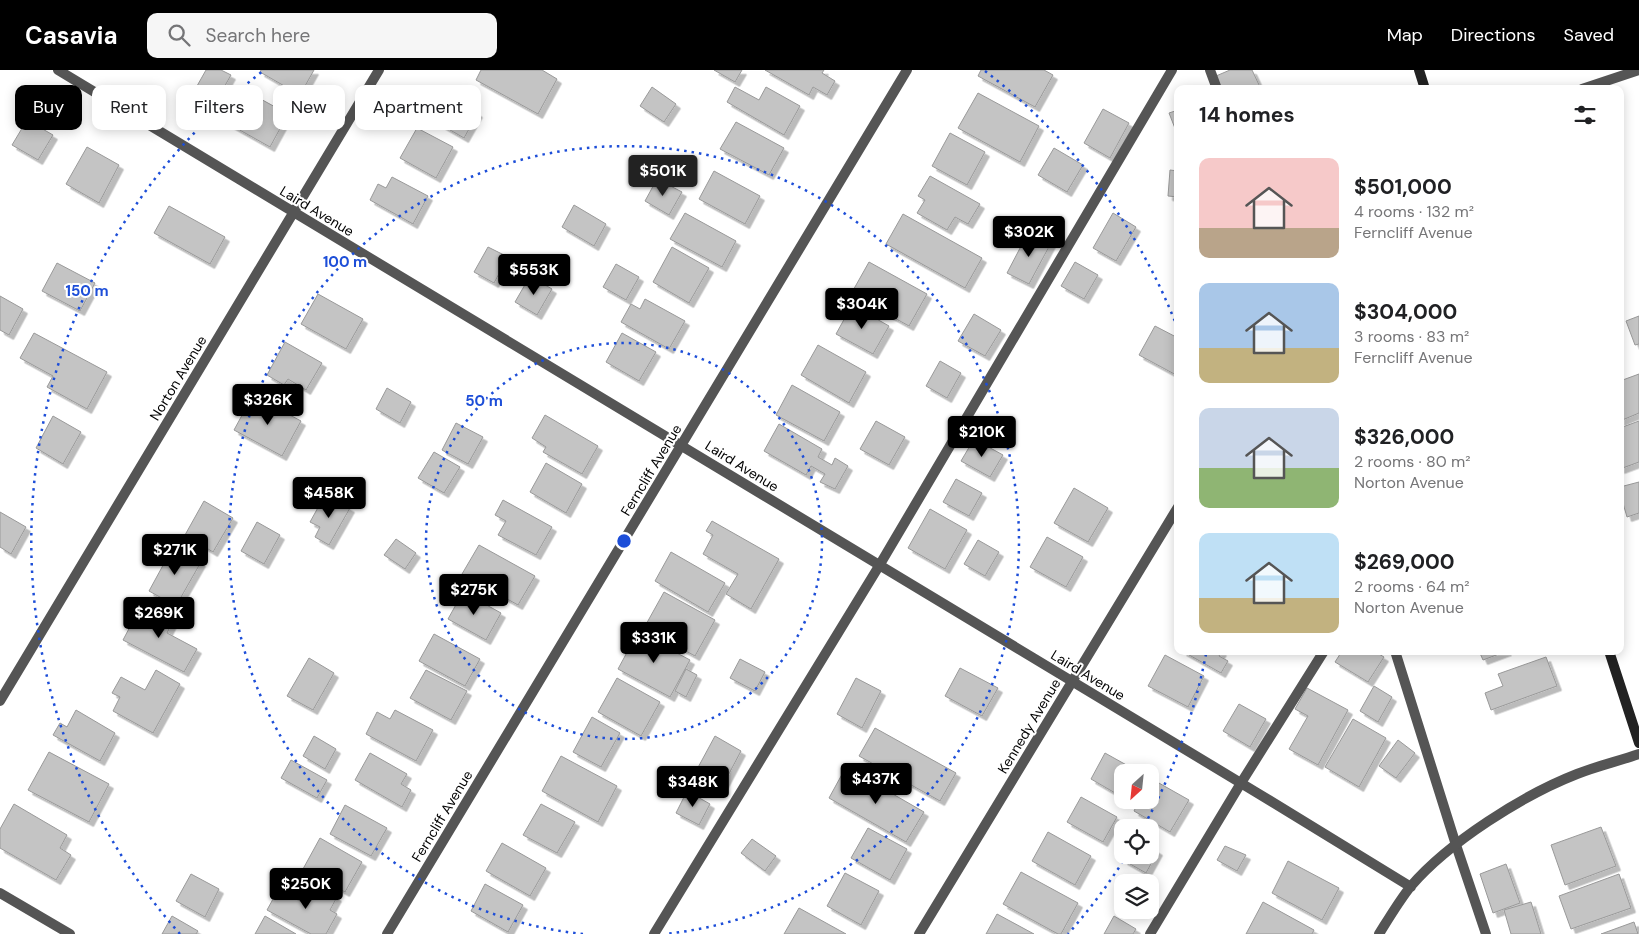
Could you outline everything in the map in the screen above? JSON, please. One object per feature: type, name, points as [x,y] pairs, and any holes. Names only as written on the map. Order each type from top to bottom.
[{"type":"street","name":"Laird Avenue","points":[[58,70],[293,213],[682,445],[1411,887]]},
{"type":"street","name":"Norton Avenue","points":[[0,701],[379,70]]},
{"type":"street","name":"Ferncliff Avenue","points":[[387,934],[907,70]]},
{"type":"street","points":[[654,934],[879,566],[1172,70]]},
{"type":"street","points":[[1210,70],[1216,85]]},
{"type":"street","points":[[1419,70],[1424,85]]},
{"type":"street","points":[[1595,85],[1637,72]]},
{"type":"street","name":"Kennedy Avenue","points":[[919,934],[1174,514]]},
{"type":"street","points":[[1150,934],[1241,783],[1321,655]]},
{"type":"street","points":[[1396,655],[1486,934]]},
{"type":"street","points":[[1610,655],[1639,743]]},
{"type":"street","points":[[1379,934],[1411,887],[1470,833],[1532,795],[1577,774],[1639,754]]},
{"type":"street","points":[[0,893],[70,934]]},
{"type":"building","points":[[206,70],[221,70],[231,75],[225,85],[198,85]]},
{"type":"building","points":[[261,70],[314,70],[306,85],[283,85],[260,72]]},
{"type":"building","points":[[481,70],[542,70],[557,79],[538,114],[476,80]]},
{"type":"building","points":[[714,70],[742,70],[735,82]]},
{"type":"building","points":[[765,70],[824,70],[822,73],[835,81],[827,95],[813,87],[809,95]]},
{"type":"building","points":[[981,70],[1044,70],[1053,75],[1035,107],[978,76]]},
{"type":"building","points":[[1230,70],[1252,70],[1259,85],[1220,85],[1216,76]]},
{"type":"building","points":[[652,87],[676,104],[664,122],[640,106]]},
{"type":"building","points":[[735,87],[759,100],[766,87],[800,106],[784,135],[727,102]]},
{"type":"building","points":[[978,93],[1039,126],[1020,162],[958,128]]},
{"type":"building","points":[[263,100],[273,106],[273,130],[279,130],[270,147],[240,130],[263,130]]},
{"type":"building","points":[[1103,109],[1129,123],[1110,158],[1084,143]]},
{"type":"building","points":[[1174,111],[1174,126],[1169,113]]},
{"type":"building","points":[[736,122],[784,148],[769,175],[720,149]]},
{"type":"building","points":[[21,130],[44,130],[53,135],[38,160],[12,145]]},
{"type":"building","points":[[416,130],[421,130],[453,147],[436,178],[400,158]]},
{"type":"building","points":[[450,130],[468,130],[464,138]]},
{"type":"building","points":[[950,133],[985,152],[967,185],[932,166]]},
{"type":"building","points":[[87,147],[119,165],[99,203],[66,184]]},
{"type":"building","points":[[1054,148],[1083,165],[1067,192],[1038,175]]},
{"type":"building","points":[[1170,170],[1174,170],[1174,197],[1168,196]]},
{"type":"building","points":[[714,171],[760,196],[745,224],[699,199]]},
{"type":"building","points":[[930,176],[980,204],[968,224],[955,217],[947,230],[917,213],[925,200],[918,196]]},
{"type":"building","points":[[392,177],[428,196],[413,224],[370,200],[378,184],[386,188]]},
{"type":"building","points":[[657,179],[682,192],[669,215],[645,201]]},
{"type":"building","points":[[574,205],[606,224],[594,246],[562,227]]},
{"type":"building","points":[[169,206],[225,237],[210,264],[154,233]]},
{"type":"building","points":[[685,213],[736,241],[722,267],[670,239]]},
{"type":"building","points":[[1113,213],[1136,227],[1116,261],[1093,248]]},
{"type":"building","points":[[903,214],[982,258],[965,288],[886,244]]},
{"type":"building","points":[[1029,231],[1051,243],[1029,284],[1007,273]]},
{"type":"building","points":[[488,247],[508,257],[494,283],[474,272]]},
{"type":"building","points":[[672,247],[709,268],[689,303],[653,282]]},
{"type":"building","points":[[869,262],[927,294],[909,326],[851,294]]},
{"type":"building","points":[[1075,262],[1098,275],[1084,299],[1061,286]]},
{"type":"building","points":[[57,263],[95,283],[80,311],[42,291]]},
{"type":"building","points":[[616,264],[639,277],[626,300],[603,287]]},
{"type":"building","points":[[530,276],[552,289],[537,315],[515,302]]},
{"type":"building","points":[[318,294],[363,319],[346,349],[301,324]]},
{"type":"building","points":[[0,296],[23,309],[9,335],[0,330]]},
{"type":"building","points":[[645,299],[685,321],[669,349],[621,322],[631,304],[640,309]]},
{"type":"building","points":[[852,305],[889,326],[873,354],[836,334]]},
{"type":"building","points":[[974,314],[1001,330],[985,356],[958,341]]},
{"type":"building","points":[[1639,316],[1639,344],[1635,345],[1626,321]]},
{"type":"building","points":[[1155,326],[1174,336],[1174,374],[1139,355]]},
{"type":"building","points":[[34,333],[107,372],[87,409],[47,387],[53,376],[20,358]]},
{"type":"building","points":[[622,333],[656,352],[639,381],[606,362]]},
{"type":"building","points":[[285,342],[322,363],[306,390],[288,379],[284,385],[267,375]]},
{"type":"building","points":[[818,345],[866,372],[849,403],[801,375]]},
{"type":"building","points":[[940,361],[961,373],[947,398],[926,386]]},
{"type":"building","points":[[1639,374],[1639,413],[1624,419],[1624,380]]},
{"type":"building","points":[[792,385],[840,412],[824,441],[776,415]]},
{"type":"building","points":[[387,388],[411,402],[400,423],[376,409]]},
{"type":"building","points":[[253,395],[301,421],[282,456],[234,430]]},
{"type":"building","points":[[545,415],[598,446],[582,474],[543,452],[546,447],[532,438]]},
{"type":"building","points":[[53,416],[81,432],[63,464],[36,448]]},
{"type":"building","points":[[876,421],[905,437],[889,465],[860,449]]},
{"type":"building","points":[[1639,421],[1639,462],[1624,468],[1624,427]]},
{"type":"building","points":[[456,423],[483,437],[468,464],[442,450]]},
{"type":"building","points":[[779,424],[822,449],[818,457],[832,465],[835,458],[848,466],[835,489],[820,482],[825,474],[811,466],[806,475],[764,451]]},
{"type":"building","points":[[974,439],[1003,455],[990,477],[961,461]]},
{"type":"building","points":[[434,452],[460,467],[444,493],[418,478]]},
{"type":"building","points":[[546,463],[582,484],[566,513],[530,492]]},
{"type":"building","points":[[956,479],[982,493],[969,516],[943,502]]},
{"type":"building","points":[[1639,482],[1639,513],[1627,517],[1624,507],[1624,486]]},
{"type":"building","points":[[1074,488],[1108,508],[1088,542],[1054,523]]},
{"type":"building","points":[[325,495],[350,508],[329,545],[315,537],[320,527],[310,522]]},
{"type":"building","points":[[503,500],[552,527],[536,555],[498,535],[506,521],[495,515]]},
{"type":"building","points":[[204,501],[233,518],[213,552],[185,535]]},
{"type":"building","points":[[930,509],[967,530],[945,569],[908,548]]},
{"type":"building","points":[[0,512],[26,527],[11,554],[0,547]]},
{"type":"building","points":[[712,521],[779,559],[751,609],[726,594],[738,574],[703,554],[713,535],[706,531]]},
{"type":"building","points":[[257,522],[280,535],[264,564],[241,551]]},
{"type":"building","points":[[1047,537],[1083,557],[1066,587],[1030,567]]},
{"type":"building","points":[[396,539],[416,553],[405,569],[384,555]]},
{"type":"building","points":[[978,540],[999,552],[985,576],[964,564]]},
{"type":"building","points":[[479,545],[535,576],[518,605],[462,574]]},
{"type":"building","points":[[173,547],[201,562],[176,606],[149,591]]},
{"type":"building","points":[[671,552],[725,583],[708,612],[655,581]]},
{"type":"building","points":[[463,592],[501,613],[486,640],[448,619]]},
{"type":"building","points":[[664,592],[715,620],[695,656],[644,628]]},
{"type":"building","points":[[142,604],[173,621],[167,633],[197,649],[184,672],[123,640]]},
{"type":"building","points":[[638,632],[690,660],[670,697],[618,669]]},
{"type":"building","points":[[434,634],[480,659],[465,686],[419,661]]},
{"type":"building","points":[[1165,655],[1204,676],[1188,707],[1148,686]]},
{"type":"building","points":[[1189,655],[1220,655],[1228,661],[1221,673]]},
{"type":"building","points":[[1339,655],[1381,655],[1384,657],[1368,682],[1335,662]]},
{"type":"building","points":[[1481,655],[1496,655],[1483,660]]},
{"type":"building","points":[[1546,657],[1557,686],[1491,710],[1485,693],[1503,686],[1498,674]]},
{"type":"building","points":[[309,658],[334,673],[313,710],[287,696]]},
{"type":"building","points":[[740,659],[765,672],[755,691],[730,678]]},
{"type":"building","points":[[960,668],[998,688],[982,716],[945,696]]},
{"type":"building","points":[[686,669],[697,675],[686,697],[675,691]]},
{"type":"building","points":[[156,670],[180,684],[153,733],[113,711],[120,697],[112,693],[121,677],[145,690]]},
{"type":"building","points":[[426,670],[467,691],[451,720],[410,698]]},
{"type":"building","points":[[617,678],[660,702],[641,736],[598,712]]},
{"type":"building","points":[[856,678],[881,691],[862,728],[837,714]]},
{"type":"building","points":[[1374,686],[1392,697],[1378,722],[1360,711]]},
{"type":"building","points":[[1307,688],[1348,710],[1318,765],[1289,749],[1308,716],[1295,709]]},
{"type":"building","points":[[1239,704],[1266,719],[1250,747],[1223,731]]},
{"type":"building","points":[[76,710],[115,733],[100,761],[53,735],[60,723],[67,727]]},
{"type":"building","points":[[395,710],[433,730],[416,761],[366,734],[377,712],[390,719]]},
{"type":"building","points":[[592,717],[620,733],[601,767],[573,752]]},
{"type":"building","points":[[1353,719],[1386,738],[1359,787],[1325,767]]},
{"type":"building","points":[[875,728],[956,773],[940,801],[859,756]]},
{"type":"building","points":[[314,736],[336,749],[325,769],[303,756]]},
{"type":"building","points":[[715,736],[741,751],[722,787],[695,773]]},
{"type":"building","points":[[1398,740],[1415,753],[1396,778],[1379,766]]},
{"type":"building","points":[[49,752],[109,784],[89,822],[28,790]]},
{"type":"building","points":[[370,753],[407,774],[401,784],[411,790],[402,807],[355,780]]},
{"type":"building","points":[[1105,753],[1125,764],[1114,764],[1114,792],[1091,779]]},
{"type":"building","points":[[561,756],[617,786],[598,822],[542,791]]},
{"type":"building","points":[[291,760],[327,780],[317,798],[281,778]]},
{"type":"building","points":[[846,767],[924,812],[906,842],[829,798]]},
{"type":"building","points":[[1159,783],[1189,800],[1170,832],[1159,826],[1159,819],[1148,819],[1134,811],[1135,809],[1159,809]]},
{"type":"building","points":[[687,791],[710,804],[699,825],[676,813]]},
{"type":"building","points":[[1081,797],[1117,817],[1114,819],[1103,842],[1067,822]]},
{"type":"building","points":[[14,804],[67,835],[60,848],[71,855],[56,880],[0,848],[0,829]]},
{"type":"building","points":[[541,804],[575,822],[557,853],[523,835]]},
{"type":"building","points":[[345,805],[387,828],[371,856],[330,834]]},
{"type":"building","points":[[1601,827],[1616,866],[1565,885],[1551,845]]},
{"type":"building","points":[[868,828],[907,849],[890,880],[851,858]]},
{"type":"building","points":[[1048,832],[1091,856],[1075,885],[1032,861]]},
{"type":"building","points":[[320,838],[362,862],[345,892],[303,869]]},
{"type":"building","points":[[752,839],[776,856],[765,871],[741,853]]},
{"type":"building","points":[[502,843],[546,868],[530,896],[486,871]]},
{"type":"building","points":[[1225,846],[1246,855],[1237,871],[1217,860]]},
{"type":"building","points":[[1288,861],[1339,888],[1322,920],[1272,893]]},
{"type":"building","points":[[1130,864],[1151,864],[1146,873]]},
{"type":"building","points":[[1506,864],[1520,903],[1493,913],[1480,874]]},
{"type":"building","points":[[1021,872],[1078,903],[1061,934],[1003,904]]},
{"type":"building","points":[[845,873],[879,891],[861,925],[827,906]]},
{"type":"building","points":[[191,874],[219,889],[205,917],[176,901]]},
{"type":"building","points":[[1619,874],[1631,908],[1571,929],[1559,896]]},
{"type":"building","points":[[312,883],[337,897],[330,910],[337,914],[326,934],[311,934],[267,910],[278,890],[302,902]]},
{"type":"building","points":[[485,884],[523,905],[508,932],[471,911]]},
{"type":"building","points":[[1263,902],[1314,930],[1312,934],[1246,934]]},
{"type":"building","points":[[1531,902],[1541,934],[1511,934],[1504,910]]},
{"type":"building","points":[[799,908],[846,934],[784,934]]},
{"type":"building","points":[[997,914],[1034,934],[986,934]]},
{"type":"building","points":[[172,916],[198,931],[196,934],[162,934]]},
{"type":"building","points":[[265,916],[296,934],[255,934]]},
{"type":"building","points":[[1114,916],[1114,919],[1119,919],[1136,929],[1133,934],[1104,934]]},
{"type":"building","points":[[1634,922],[1638,934],[1601,934]]}]
